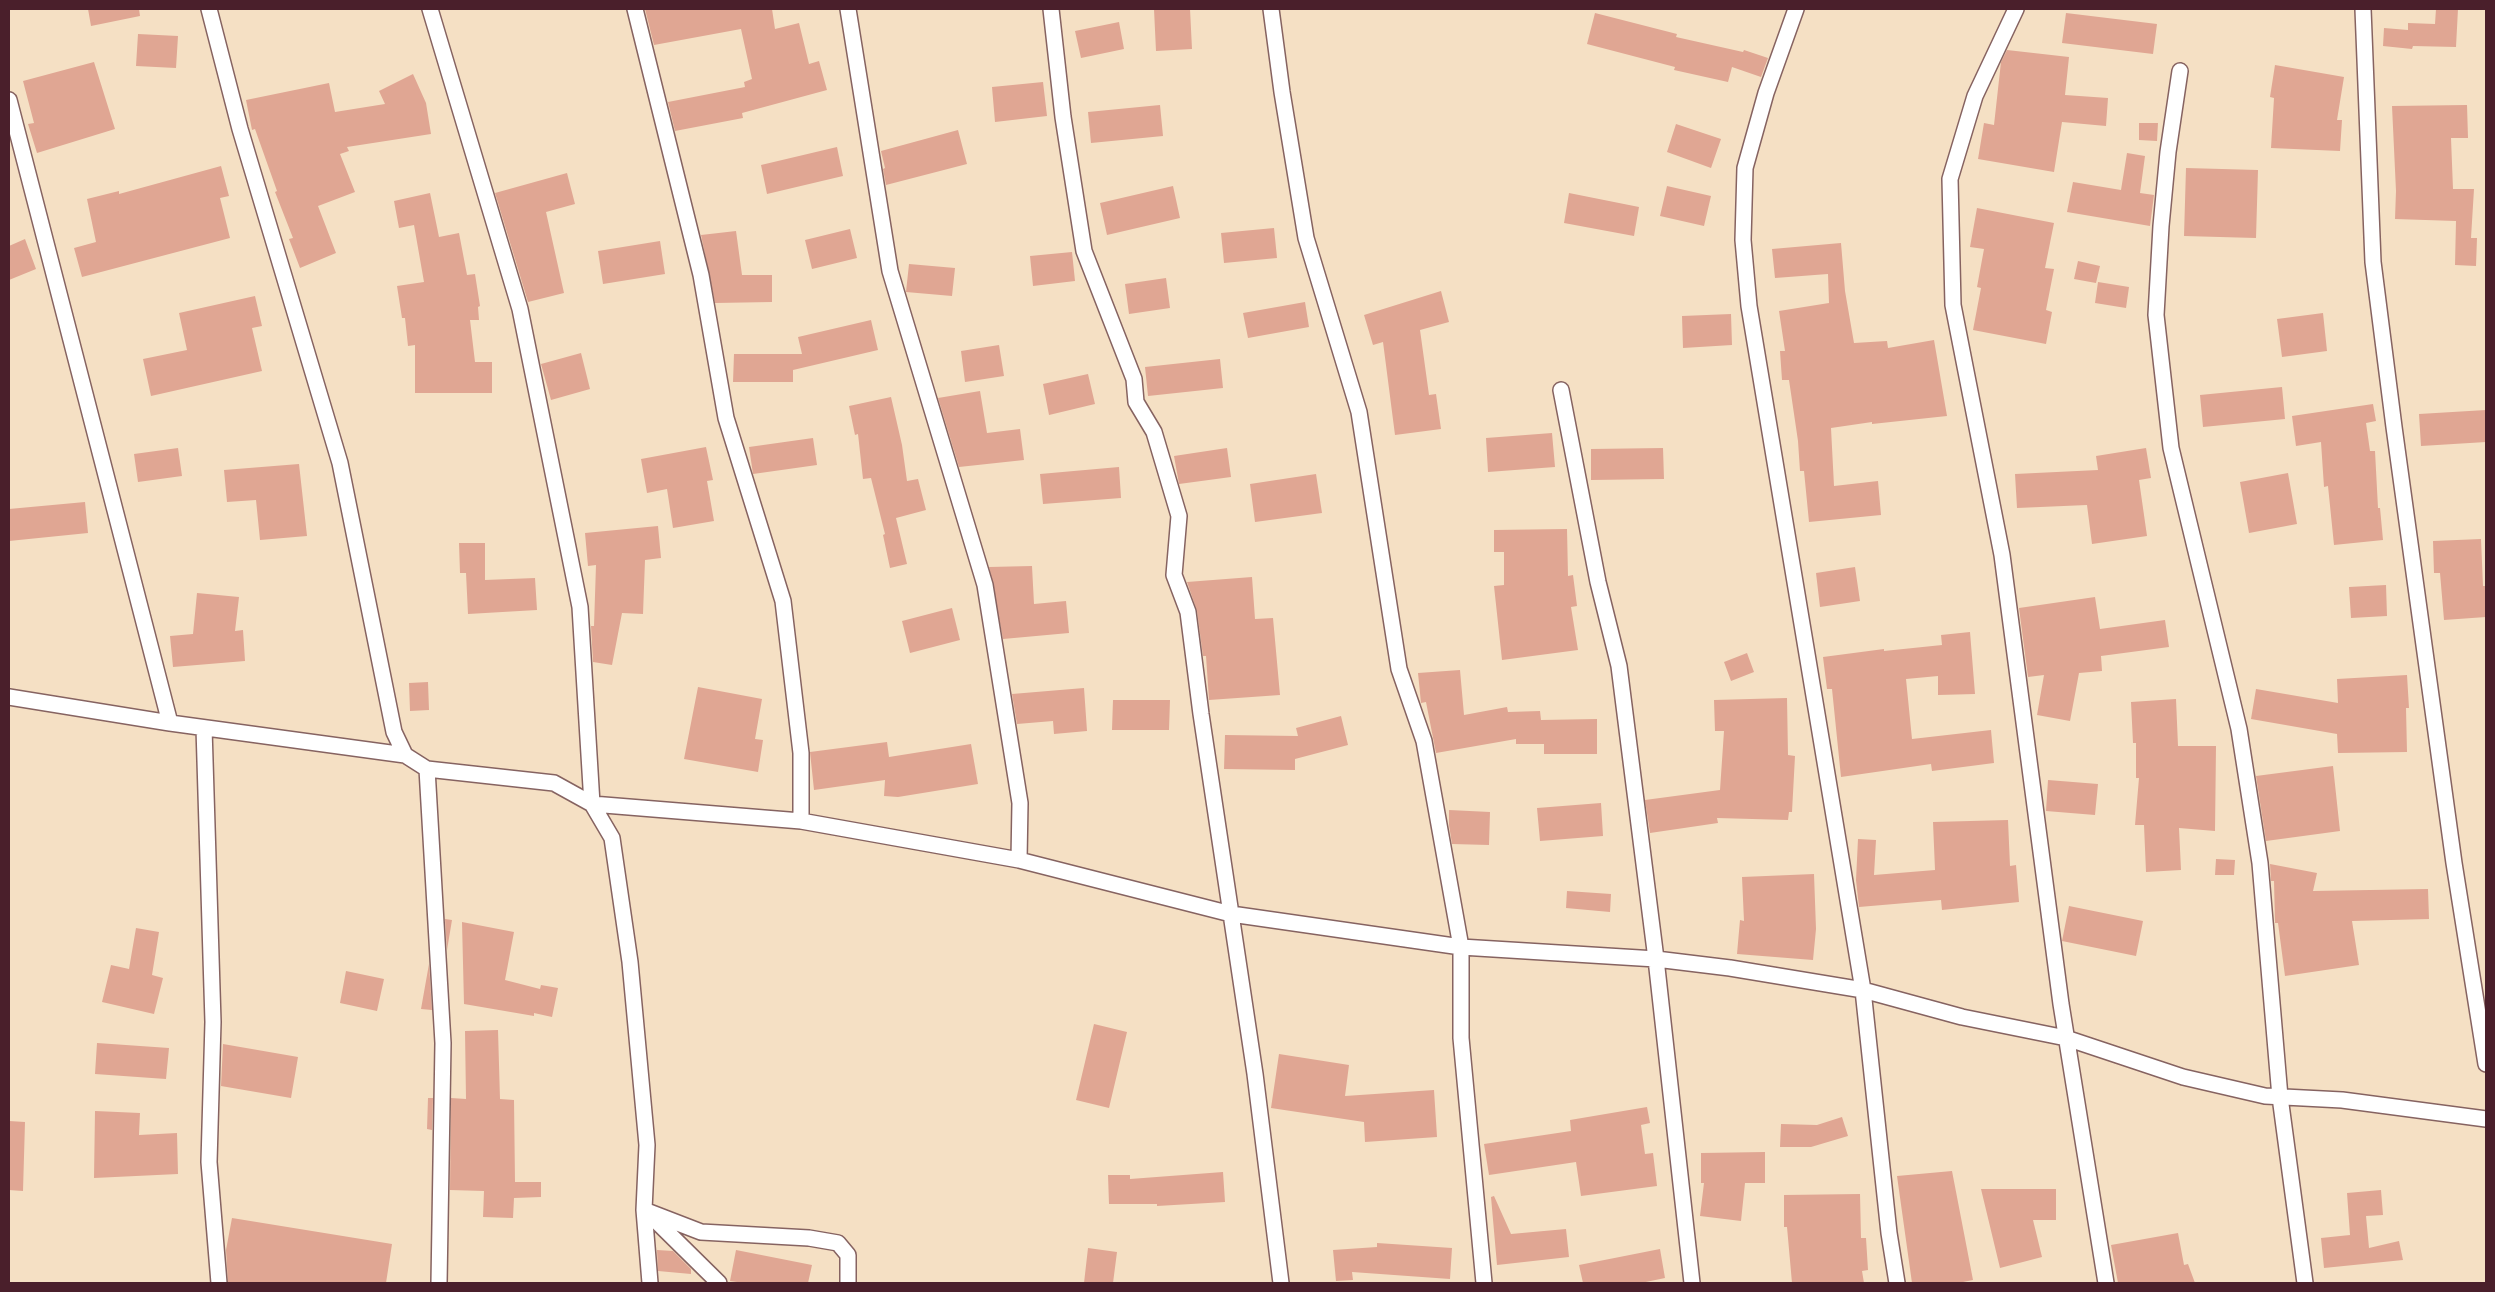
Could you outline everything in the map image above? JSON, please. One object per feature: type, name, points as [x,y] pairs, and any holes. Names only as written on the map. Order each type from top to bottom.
[{"type":"street","points":[[209,9],[240,129],[340,462],[394,732],[405,754]]},
{"type":"street","points":[[430,9],[520,309],[580,608],[592,804],[612,838],[630,962],[647,1145],[644,1210],[650,1283]]},
{"type":"street","points":[[635,9],[702,275],[726,418],[784,601],[802,753],[801,821]]},
{"type":"street","points":[[848,9],[890,271],[985,584],[1020,802],[1019,860]]},
{"type":"street","points":[[1051,9],[1063,117],[1084,251],[1134,378],[1136,402],[1154,432],[1179,516],[1174,575],[1188,612],[1255,1074],[1280,1283]]},
{"type":"street","points":[[1270,9],[1306,238],[1359,412],[1399,669],[1424,742],[1461,947],[1461,1038],[1484,1283]]},
{"type":"street","points":[[1796,9],[1766,93],[1746,168],[1743,240],[1749,306],[1863,990],[1896,1283]]},
{"type":"street","points":[[2016,9],[1975,96],[1950,178],[1953,305],[2002,555],[2066,1038],[2106,1283]]},
{"type":"street","points":[[2362,9],[2373,262],[2454,863],[2486,1064]]},
{"type":"street","points":[[2180,71],[2168,152],[2159,246],[2156,316],[2171,448],[2239,728],[2259,854],[2280,1097],[2305,1283]]},
{"type":"street","points":[[9,100],[170,723]]},
{"type":"street","points":[[1561,390],[1598,582],[1619,666],[1656,959],[1692,1283]]},
{"type":"street","points":[[9,697],[204,728],[405,754],[427,769],[554,782],[592,804],[801,821],[1019,860],[1231,914],[1461,947],[1656,959],[1730,968],[1863,990],[1962,1017],[2066,1038],[2183,1078],[2280,1097],[2342,1100],[2486,1119]]},
{"type":"street","points":[[204,728],[213,1022],[209,1162],[219,1283]]},
{"type":"street","points":[[427,769],[442,1043],[439,1283]]},
{"type":"street","points":[[644,1210],[719,1283]]},
{"type":"street","points":[[644,1210],[701,1232],[809,1238],[838,1243],[848,1255],[848,1283]]},
{"type":"building","points":[[88,9],[139,9],[140,16],[91,26]]},
{"type":"building","points":[[645,9],[772,9],[775,29],[799,23],[809,64],[819,61],[827,90],[742,113],[743,118],[675,131],[668,102],[745,87],[744,82],[752,79],[741,29],[654,45]]},
{"type":"building","points":[[1154,9],[1190,9],[1192,49],[1156,51]]},
{"type":"building","points":[[2436,9],[2458,9],[2456,47],[2413,46],[2412,49],[2383,46],[2384,28],[2408,30],[2408,23],[2435,24]]},
{"type":"building","points":[[1595,13],[1677,34],[1676,37],[1743,52],[1744,50],[1768,58],[1761,77],[1732,67],[1728,82],[1674,70],[1675,67],[1587,44]]},
{"type":"building","points":[[2066,13],[2157,24],[2153,54],[2062,43]]},
{"type":"building","points":[[1119,22],[1124,49],[1081,58],[1075,31]]},
{"type":"building","points":[[138,34],[178,36],[176,68],[136,66]]},
{"type":"building","points":[[2007,50],[2069,57],[2065,95],[2108,98],[2106,126],[2062,122],[2054,172],[1978,159],[1984,123],[1994,125],[2001,62]]},
{"type":"building","points":[[94,62],[115,129],[37,153],[28,124],[34,123],[23,81]]},
{"type":"building","points":[[2275,65],[2344,77],[2337,120],[2342,120],[2340,151],[2271,148],[2274,98],[2270,97]]},
{"type":"building","points":[[413,74],[426,103],[431,134],[347,147],[349,151],[340,154],[355,192],[318,206],[336,253],[300,268],[289,239],[293,238],[275,192],[277,191],[255,129],[252,130],[246,100],[329,83],[335,112],[385,104],[379,91]]},
{"type":"building","points":[[1043,82],[1047,116],[995,122],[992,87]]},
{"type":"building","points":[[1160,105],[1163,136],[1091,143],[1088,112]]},
{"type":"building","points":[[2467,105],[2468,138],[2451,138],[2453,189],[2474,189],[2471,238],[2477,238],[2476,266],[2455,265],[2456,221],[2395,219],[2396,191],[2392,106]]},
{"type":"building","points":[[2139,123],[2158,123],[2157,141],[2139,140]]},
{"type":"building","points":[[1676,124],[1721,139],[1711,168],[1667,152]]},
{"type":"building","points":[[958,130],[967,164],[886,185],[881,151]]},
{"type":"building","points":[[837,147],[843,176],[767,194],[761,165]]},
{"type":"building","points":[[2127,153],[2145,156],[2140,193],[2154,195],[2150,226],[2067,212],[2073,182],[2121,190]]},
{"type":"building","points":[[221,166],[229,196],[220,198],[230,238],[82,277],[74,248],[96,242],[87,199],[119,191],[119,194]]},
{"type":"building","points":[[2186,168],[2258,170],[2256,238],[2184,236]]},
{"type":"building","points":[[567,173],[575,204],[546,212],[564,293],[528,302],[495,193]]},
{"type":"building","points":[[1173,186],[1180,218],[1107,235],[1100,203]]},
{"type":"building","points":[[1667,186],[1711,196],[1704,226],[1660,216]]},
{"type":"building","points":[[430,193],[439,237],[459,233],[467,275],[475,274],[480,306],[478,307],[479,320],[470,320],[475,362],[492,362],[492,393],[415,393],[415,345],[408,346],[405,318],[402,318],[397,286],[424,282],[414,225],[399,228],[394,201]]},
{"type":"building","points":[[1569,193],[1639,207],[1634,236],[1564,223]]},
{"type":"building","points":[[1977,208],[2054,223],[2045,268],[2054,269],[2046,310],[2052,312],[2046,344],[1973,330],[1981,288],[1977,287],[1984,249],[1970,247]]},
{"type":"building","points":[[1274,228],[1277,258],[1224,263],[1221,233]]},
{"type":"building","points":[[850,229],[857,258],[812,269],[805,240]]},
{"type":"building","points":[[736,231],[742,275],[772,275],[772,302],[715,303],[701,235]]},
{"type":"building","points":[[25,239],[36,269],[9,280],[9,246]]},
{"type":"building","points":[[660,241],[665,274],[603,284],[598,251]]},
{"type":"building","points":[[1841,243],[1845,291],[1854,343],[1887,341],[1888,348],[1934,340],[1947,416],[1872,424],[1872,422],[1831,428],[1834,486],[1878,481],[1881,515],[1809,522],[1804,471],[1800,471],[1798,441],[1789,380],[1782,380],[1780,351],[1785,351],[1779,311],[1829,303],[1828,274],[1775,278],[1772,249]]},
{"type":"building","points":[[1072,252],[1075,281],[1033,286],[1030,256]]},
{"type":"building","points":[[2078,261],[2100,266],[2096,283],[2074,279]]},
{"type":"building","points":[[909,264],[955,268],[952,296],[906,292]]},
{"type":"building","points":[[1166,278],[1170,308],[1129,314],[1125,284]]},
{"type":"building","points":[[2098,282],[2129,287],[2126,308],[2095,303]]},
{"type":"building","points":[[1441,291],[1449,322],[1420,330],[1429,395],[1436,394],[1441,429],[1395,435],[1383,342],[1373,345],[1364,315]]},
{"type":"building","points":[[255,296],[262,326],[252,328],[262,371],[151,396],[143,359],[187,350],[179,313]]},
{"type":"building","points":[[1305,302],[1309,327],[1248,338],[1243,313]]},
{"type":"building","points":[[2323,313],[2327,351],[2282,357],[2277,319]]},
{"type":"building","points":[[1731,314],[1732,345],[1683,348],[1682,316]]},
{"type":"building","points":[[871,320],[878,350],[793,370],[793,382],[733,382],[734,354],[802,354],[798,337]]},
{"type":"building","points":[[999,345],[1004,376],[965,382],[961,351]]},
{"type":"building","points":[[581,353],[590,389],[551,400],[541,364]]},
{"type":"building","points":[[1220,359],[1223,388],[1148,396],[1145,367]]},
{"type":"building","points":[[1088,374],[1095,404],[1049,415],[1043,384]]},
{"type":"building","points":[[2282,387],[2285,419],[2203,427],[2200,395]]},
{"type":"building","points":[[980,391],[987,433],[1020,429],[1024,460],[959,467],[938,398]]},
{"type":"building","points":[[891,397],[902,445],[907,481],[918,479],[926,510],[896,518],[907,564],[890,568],[883,535],[885,534],[871,478],[863,479],[858,434],[855,435],[849,406]]},
{"type":"building","points":[[2373,404],[2376,421],[2366,423],[2370,451],[2375,451],[2378,508],[2380,508],[2383,540],[2334,545],[2328,486],[2324,487],[2321,442],[2296,446],[2292,416]]},
{"type":"building","points":[[2486,410],[2486,442],[2421,446],[2419,414]]},
{"type":"building","points":[[1552,433],[1555,467],[1488,472],[1486,438]]},
{"type":"building","points":[[813,438],[817,465],[753,474],[749,447]]},
{"type":"building","points":[[706,447],[713,480],[707,481],[714,521],[673,528],[667,489],[647,493],[641,459]]},
{"type":"building","points":[[178,448],[182,476],[138,482],[134,454]]},
{"type":"building","points":[[1227,448],[1231,477],[1179,484],[1174,456]]},
{"type":"building","points":[[1663,448],[1664,479],[1591,480],[1591,449]]},
{"type":"building","points":[[2146,448],[2151,478],[2139,480],[2147,536],[2092,544],[2087,505],[2017,508],[2015,474],[2098,470],[2096,456]]},
{"type":"building","points":[[299,464],[307,536],[260,540],[256,500],[227,502],[224,470]]},
{"type":"building","points":[[1119,467],[1121,498],[1043,504],[1040,474]]},
{"type":"building","points":[[2288,473],[2297,524],[2249,533],[2240,482]]},
{"type":"building","points":[[1316,474],[1322,513],[1255,522],[1250,484]]},
{"type":"building","points":[[85,502],[88,533],[9,541],[9,509]]},
{"type":"building","points":[[658,526],[661,558],[645,560],[643,614],[622,613],[612,665],[593,662],[591,626],[594,626],[596,565],[588,566],[585,533]]},
{"type":"building","points":[[1567,529],[1568,576],[1573,575],[1577,606],[1571,607],[1578,650],[1502,660],[1494,586],[1504,585],[1504,552],[1494,552],[1494,530]]},
{"type":"building","points":[[2481,539],[2483,586],[2486,586],[2486,617],[2444,620],[2440,573],[2434,573],[2433,541]]},
{"type":"building","points":[[459,543],[485,543],[485,580],[535,578],[537,610],[468,614],[466,573],[460,573]]},
{"type":"building","points":[[1032,566],[1034,604],[1066,601],[1069,633],[1003,639],[989,567]]},
{"type":"building","points":[[1855,567],[1860,601],[1820,607],[1816,573]]},
{"type":"building","points":[[1252,577],[1255,619],[1273,618],[1280,695],[1209,700],[1206,656],[1203,656],[1197,611],[1187,582]]},
{"type":"building","points":[[2386,585],[2387,616],[2351,618],[2349,587]]},
{"type":"building","points":[[197,593],[239,597],[235,631],[243,630],[245,661],[173,667],[170,636],[193,634]]},
{"type":"building","points":[[2095,597],[2100,629],[2165,620],[2169,647],[2101,656],[2102,671],[2079,673],[2070,721],[2037,715],[2044,675],[2028,677],[2019,608]]},
{"type":"building","points":[[952,608],[960,640],[910,653],[902,621]]},
{"type":"building","points":[[1970,632],[1975,694],[1938,695],[1938,676],[1906,679],[1912,739],[1991,730],[1994,763],[1932,771],[1931,764],[1841,777],[1832,689],[1827,689],[1823,657],[1884,649],[1884,651],[1942,645],[1941,635]]},
{"type":"building","points":[[1747,653],[1754,672],[1731,681],[1724,662]]},
{"type":"building","points":[[1460,670],[1464,715],[1507,707],[1508,712],[1540,711],[1541,720],[1597,719],[1597,754],[1544,754],[1544,744],[1516,744],[1516,739],[1436,753],[1426,702],[1421,703],[1418,673]]},
{"type":"building","points":[[2407,675],[2409,708],[2406,708],[2407,752],[2338,753],[2337,734],[2251,719],[2256,689],[2338,703],[2337,679]]},
{"type":"building","points":[[428,682],[429,710],[410,711],[409,683]]},
{"type":"building","points":[[698,687],[762,699],[755,739],[763,740],[758,772],[684,759]]},
{"type":"building","points":[[1084,688],[1087,731],[1054,734],[1053,721],[1017,724],[1012,694]]},
{"type":"building","points":[[1787,698],[1788,755],[1795,756],[1792,812],[1789,812],[1788,820],[1717,818],[1718,823],[1650,833],[1645,800],[1720,790],[1724,731],[1715,731],[1714,700]]},
{"type":"building","points":[[2176,699],[2178,746],[2216,746],[2215,831],[2179,828],[2181,870],[2146,872],[2144,825],[2135,825],[2139,778],[2136,778],[2136,743],[2133,743],[2131,702]]},
{"type":"building","points":[[1113,700],[1170,700],[1169,730],[1112,730]]},
{"type":"building","points":[[1341,716],[1348,745],[1295,759],[1295,770],[1224,769],[1225,735],[1298,736],[1296,728]]},
{"type":"building","points":[[887,742],[889,757],[971,744],[978,784],[898,797],[884,796],[885,780],[814,790],[810,752]]},
{"type":"building","points":[[2333,766],[2340,831],[2266,841],[2256,776]]},
{"type":"building","points":[[2048,780],[2098,784],[2095,815],[2046,811]]},
{"type":"building","points":[[1601,803],[1603,836],[1540,841],[1537,808]]},
{"type":"building","points":[[1449,810],[1490,812],[1489,845],[1452,844]]},
{"type":"building","points":[[2008,820],[2010,866],[2016,865],[2019,902],[1942,910],[1941,900],[1859,907],[1856,880],[1858,839],[1876,840],[1874,875],[1935,870],[1933,822]]},
{"type":"building","points":[[2216,859],[2235,860],[2234,875],[2215,875]]},
{"type":"building","points":[[2270,864],[2317,873],[2313,891],[2428,889],[2429,919],[2352,921],[2359,965],[2285,976],[2278,923],[2275,923],[2274,881],[2271,881]]},
{"type":"building","points":[[1814,874],[1816,929],[1813,960],[1737,954],[1740,920],[1744,921],[1742,877]]},
{"type":"building","points":[[1567,891],[1611,894],[1610,912],[1566,908]]},
{"type":"building","points":[[2069,906],[2143,921],[2136,956],[2062,941]]},
{"type":"building","points":[[445,919],[452,920],[447,950]]},
{"type":"building","points":[[462,922],[514,932],[505,980],[540,989],[541,985],[558,988],[552,1017],[534,1013],[534,1016],[464,1004]]},
{"type":"building","points":[[136,928],[159,932],[152,975],[163,978],[154,1014],[102,1002],[111,965],[129,969]]},
{"type":"building","points":[[429,964],[432,1010],[421,1009]]},
{"type":"building","points":[[346,971],[384,979],[377,1011],[340,1003]]},
{"type":"building","points":[[1094,1024],[1127,1032],[1109,1108],[1076,1100]]},
{"type":"building","points":[[498,1030],[500,1099],[514,1100],[515,1182],[541,1182],[541,1197],[514,1198],[513,1218],[483,1217],[484,1191],[450,1190],[451,1098],[466,1099],[465,1031]]},
{"type":"building","points":[[97,1043],[169,1048],[166,1079],[95,1074]]},
{"type":"building","points":[[223,1044],[298,1057],[291,1098],[221,1086]]},
{"type":"building","points":[[1279,1054],[1349,1065],[1345,1096],[1434,1090],[1437,1137],[1365,1142],[1364,1122],[1271,1108]]},
{"type":"building","points":[[428,1098],[433,1098],[432,1130],[427,1129]]},
{"type":"building","points":[[1647,1107],[1650,1123],[1641,1125],[1645,1154],[1653,1153],[1657,1186],[1581,1196],[1576,1162],[1489,1175],[1484,1144],[1571,1131],[1570,1120]]},
{"type":"building","points":[[95,1111],[140,1113],[139,1135],[177,1133],[178,1174],[94,1178]]},
{"type":"building","points":[[1842,1117],[1848,1136],[1811,1147],[1780,1147],[1781,1124],[1817,1125]]},
{"type":"building","points":[[9,1121],[25,1122],[23,1191],[9,1190]]},
{"type":"building","points":[[1765,1152],[1765,1183],[1745,1183],[1741,1221],[1700,1216],[1704,1183],[1701,1183],[1701,1153]]},
{"type":"building","points":[[1952,1171],[1973,1280],[1958,1283],[1912,1283],[1897,1176]]},
{"type":"building","points":[[1223,1172],[1225,1202],[1157,1206],[1157,1204],[1109,1204],[1108,1175],[1130,1175],[1130,1179]]},
{"type":"building","points":[[1981,1189],[2056,1189],[2056,1220],[2033,1220],[2042,1257],[2000,1268]]},
{"type":"building","points":[[2381,1190],[2383,1215],[2366,1216],[2369,1248],[2399,1241],[2403,1260],[2324,1268],[2321,1238],[2350,1235],[2347,1193]]},
{"type":"building","points":[[1860,1194],[1861,1238],[1866,1238],[1868,1270],[1862,1271],[1864,1283],[1792,1283],[1787,1227],[1784,1227],[1784,1195]]},
{"type":"building","points":[[1494,1196],[1511,1234],[1566,1229],[1569,1257],[1497,1265],[1491,1197]]},
{"type":"building","points":[[232,1218],[392,1244],[386,1283],[228,1283],[226,1250]]},
{"type":"building","points":[[2178,1233],[2184,1265],[2188,1264],[2195,1283],[2118,1283],[2111,1245]]},
{"type":"building","points":[[1377,1243],[1452,1248],[1450,1279],[1352,1272],[1353,1280],[1336,1281],[1333,1250],[1377,1247]]},
{"type":"building","points":[[1088,1248],[1117,1252],[1113,1283],[1084,1283]]},
{"type":"building","points":[[1660,1249],[1665,1278],[1641,1283],[1583,1283],[1579,1265]]},
{"type":"building","points":[[657,1250],[673,1251],[691,1269],[691,1274],[658,1271]]},
{"type":"building","points":[[736,1250],[812,1265],[808,1283],[744,1283],[730,1281]]}]
